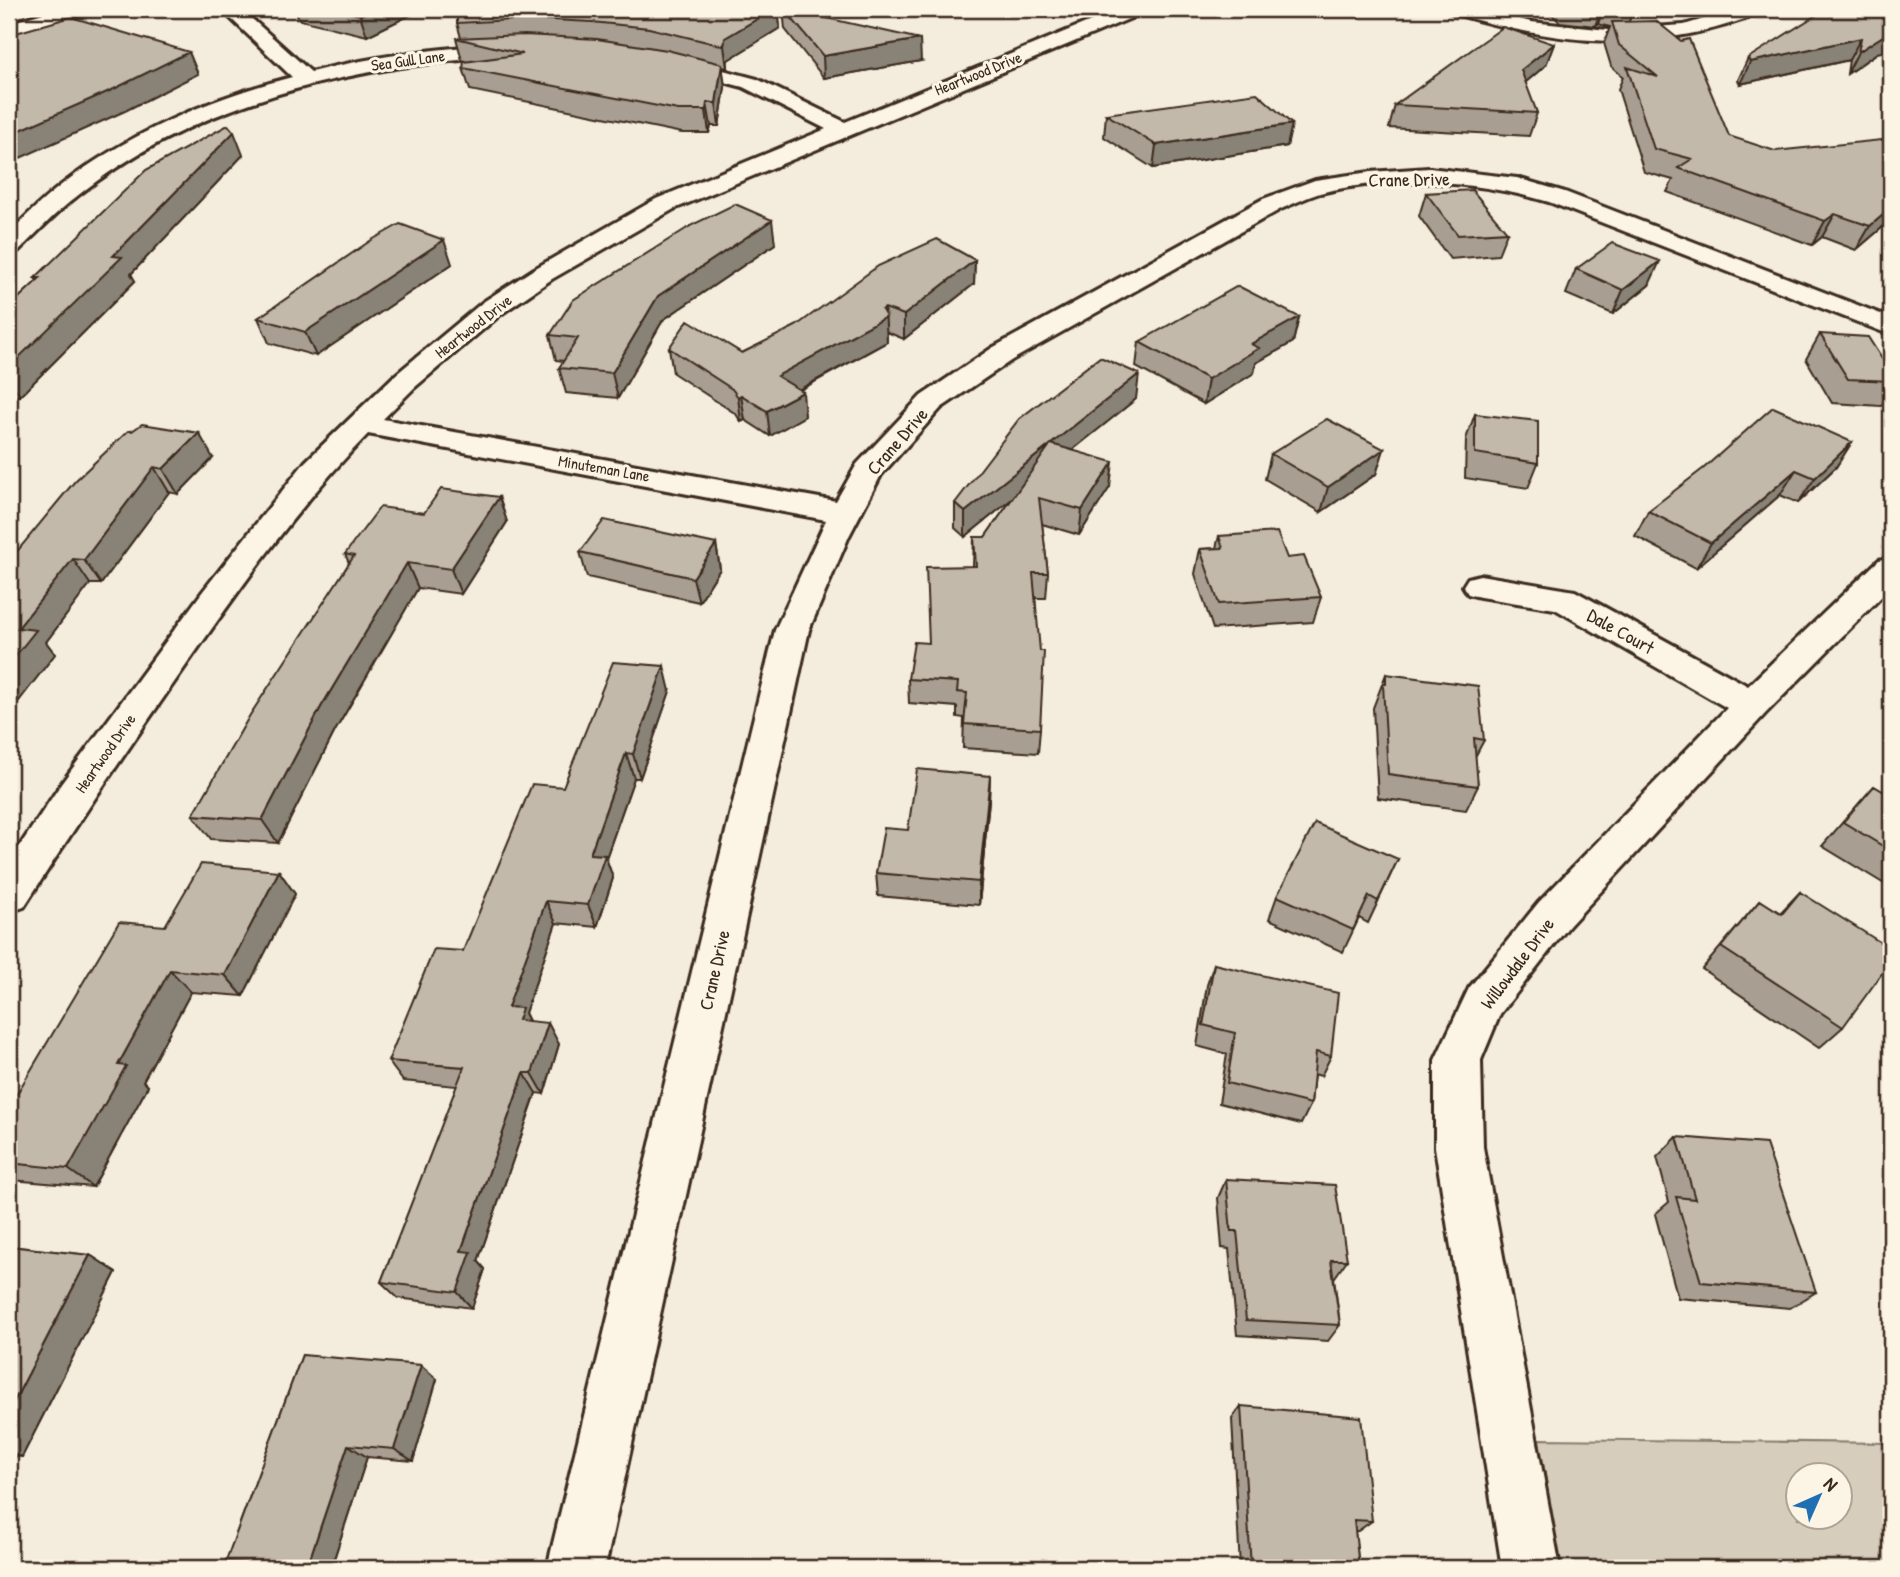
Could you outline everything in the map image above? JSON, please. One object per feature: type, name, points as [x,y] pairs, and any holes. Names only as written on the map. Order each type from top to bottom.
[{"type":"street","points":[[9,29],[77,9]]},
{"type":"street","points":[[230,9],[306,79]]},
{"type":"street","name":"Heartwood Drive","points":[[9,895],[75,795],[215,599],[316,470],[404,382],[492,308],[543,274],[665,204],[1136,9]]},
{"type":"street","points":[[1459,9],[1538,30],[1578,35],[1632,36],[1709,26],[1754,9]]},
{"type":"street","name":"Sea Gull Lane","points":[[9,246],[75,185],[170,130],[225,106],[306,79],[384,62],[477,51],[536,50]]},
{"type":"street","points":[[652,59],[750,83],[842,129]]},
{"type":"street","name":"Crane Drive","points":[[576,1568],[792,630],[845,513],[868,471],[931,402],[1002,354],[1272,204],[1315,187],[1370,179],[1429,175],[1517,186],[1557,197],[1891,327]]},
{"type":"street","name":"Minuteman Lane","points":[[362,424],[845,513]]},
{"type":"street","name":"Willowdale Drive","points":[[1531,1568],[1459,1147],[1458,1060],[1484,1002],[1554,914],[1752,705],[1891,568]]},
{"type":"street","name":"Dale Court","points":[[1479,586],[1563,599],[1752,705]]},
{"type":"shaded area","points":[[1539,1439],[1891,1443],[1891,1568],[1560,1568]]},
{"type":"building","points":[[334,9],[373,9],[360,15]]},
{"type":"building","points":[[457,9],[774,9],[725,38],[724,46],[649,28],[592,22],[533,19],[457,23]]},
{"type":"building","points":[[786,9],[920,39],[823,56]]},
{"type":"building","points":[[1826,9],[1850,9],[1864,13],[1865,9],[1891,9],[1891,31],[1858,52],[1861,38],[1750,62],[1748,58]]},
{"type":"building","points":[[71,17],[189,52],[114,89],[9,135],[9,35]]},
{"type":"building","points":[[1656,21],[1681,41],[1689,39],[1729,136],[1775,151],[1891,139],[1891,208],[1870,226],[1835,214],[1825,221],[1678,168],[1692,159],[1654,149],[1627,67],[1658,77],[1619,45],[1612,22]]},
{"type":"building","points":[[1503,27],[1554,44],[1521,70],[1537,113],[1395,105]]},
{"type":"building","points":[[525,35],[597,39],[667,50],[722,64],[716,103],[707,103],[706,110],[678,110],[463,68],[464,62],[523,54],[456,38]]},
{"type":"building","points":[[1257,93],[1292,124],[1156,145],[1106,114]]},
{"type":"building","points":[[228,125],[234,132],[113,256],[122,257],[9,367],[9,307],[40,278],[35,278],[146,170]]},
{"type":"building","points":[[1472,190],[1507,232],[1458,235],[1426,193]]},
{"type":"building","points":[[735,204],[772,220],[658,296],[612,373],[559,368],[578,338],[550,335],[573,300],[692,225]]},
{"type":"building","points":[[400,224],[444,240],[305,332],[258,318],[370,241]]},
{"type":"building","points":[[937,239],[975,260],[904,315],[885,308],[882,310],[886,317],[777,376],[803,392],[767,411],[741,395],[738,397],[732,389],[669,348],[688,320],[742,353],[796,326],[878,266]]},
{"type":"building","points":[[1612,243],[1660,261],[1623,290],[1576,269]]},
{"type":"building","points":[[1238,286],[1299,317],[1251,344],[1259,348],[1208,379],[1139,342]]},
{"type":"building","points":[[1820,334],[1868,337],[1891,373],[1891,381],[1848,379]]},
{"type":"building","points":[[1100,357],[1139,374],[1051,444],[1113,462],[1082,510],[1039,498],[1048,573],[1033,573],[1040,651],[1044,651],[1040,729],[964,724],[967,693],[957,692],[958,682],[908,679],[914,642],[929,643],[926,567],[976,566],[974,537],[985,537],[1050,445],[965,512],[955,503],[1019,419]]},
{"type":"building","points":[[1773,407],[1852,442],[1815,478],[1796,470],[1711,543],[1648,511],[1704,468]]},
{"type":"building","points":[[1475,414],[1538,421],[1538,463],[1475,453]]},
{"type":"building","points":[[1327,419],[1384,449],[1328,487],[1271,454]]},
{"type":"building","points":[[142,424],[199,433],[163,469],[154,467],[84,560],[73,559],[18,628],[36,630],[9,664],[9,561],[75,481],[128,431]]},
{"type":"building","points":[[441,489],[499,497],[451,569],[407,563],[321,707],[262,820],[193,815],[250,715],[354,556],[345,554],[380,507],[424,513]]},
{"type":"building","points":[[604,520],[716,544],[693,578],[580,552]]},
{"type":"building","points":[[1277,532],[1287,558],[1304,556],[1321,597],[1219,604],[1200,549],[1223,548],[1219,536]]},
{"type":"building","points":[[613,662],[664,666],[633,754],[626,753],[590,854],[605,855],[588,905],[546,901],[508,1007],[522,1008],[518,1020],[548,1023],[532,1073],[524,1073],[461,1251],[471,1252],[457,1292],[381,1282],[464,1067],[388,1061],[434,949],[463,951],[532,784],[563,787]]},
{"type":"building","points":[[1386,674],[1478,686],[1484,740],[1474,738],[1478,786],[1388,774],[1383,684],[1386,684]]},
{"type":"building","points":[[917,769],[990,776],[979,882],[876,873],[884,828],[908,830]]},
{"type":"building","points":[[1874,786],[1891,796],[1891,851],[1843,822]]},
{"type":"building","points":[[1315,823],[1398,859],[1378,901],[1369,896],[1353,930],[1277,896]]},
{"type":"building","points":[[201,864],[279,871],[225,975],[170,970],[118,1065],[126,1066],[68,1169],[9,1163],[9,1120],[13,1113],[9,1112],[9,1107],[119,922],[165,926]]},
{"type":"building","points":[[1800,892],[1891,949],[1891,961],[1843,1027],[1721,947],[1760,900],[1782,914]]},
{"type":"building","points":[[1214,964],[1338,993],[1331,1056],[1316,1052],[1311,1104],[1227,1083],[1235,1033],[1203,1025]]},
{"type":"building","points":[[1677,1137],[1766,1144],[1816,1292],[1701,1282],[1676,1197],[1695,1199]]},
{"type":"building","points":[[1226,1179],[1335,1185],[1347,1260],[1331,1260],[1340,1325],[1246,1320],[1237,1231],[1231,1231]]},
{"type":"building","points":[[9,1246],[90,1255],[9,1411]]},
{"type":"building","points":[[302,1355],[421,1365],[394,1449],[348,1445],[307,1567],[226,1561]]},
{"type":"building","points":[[1241,1406],[1361,1417],[1372,1521],[1354,1520],[1359,1568],[1251,1568]]}]
